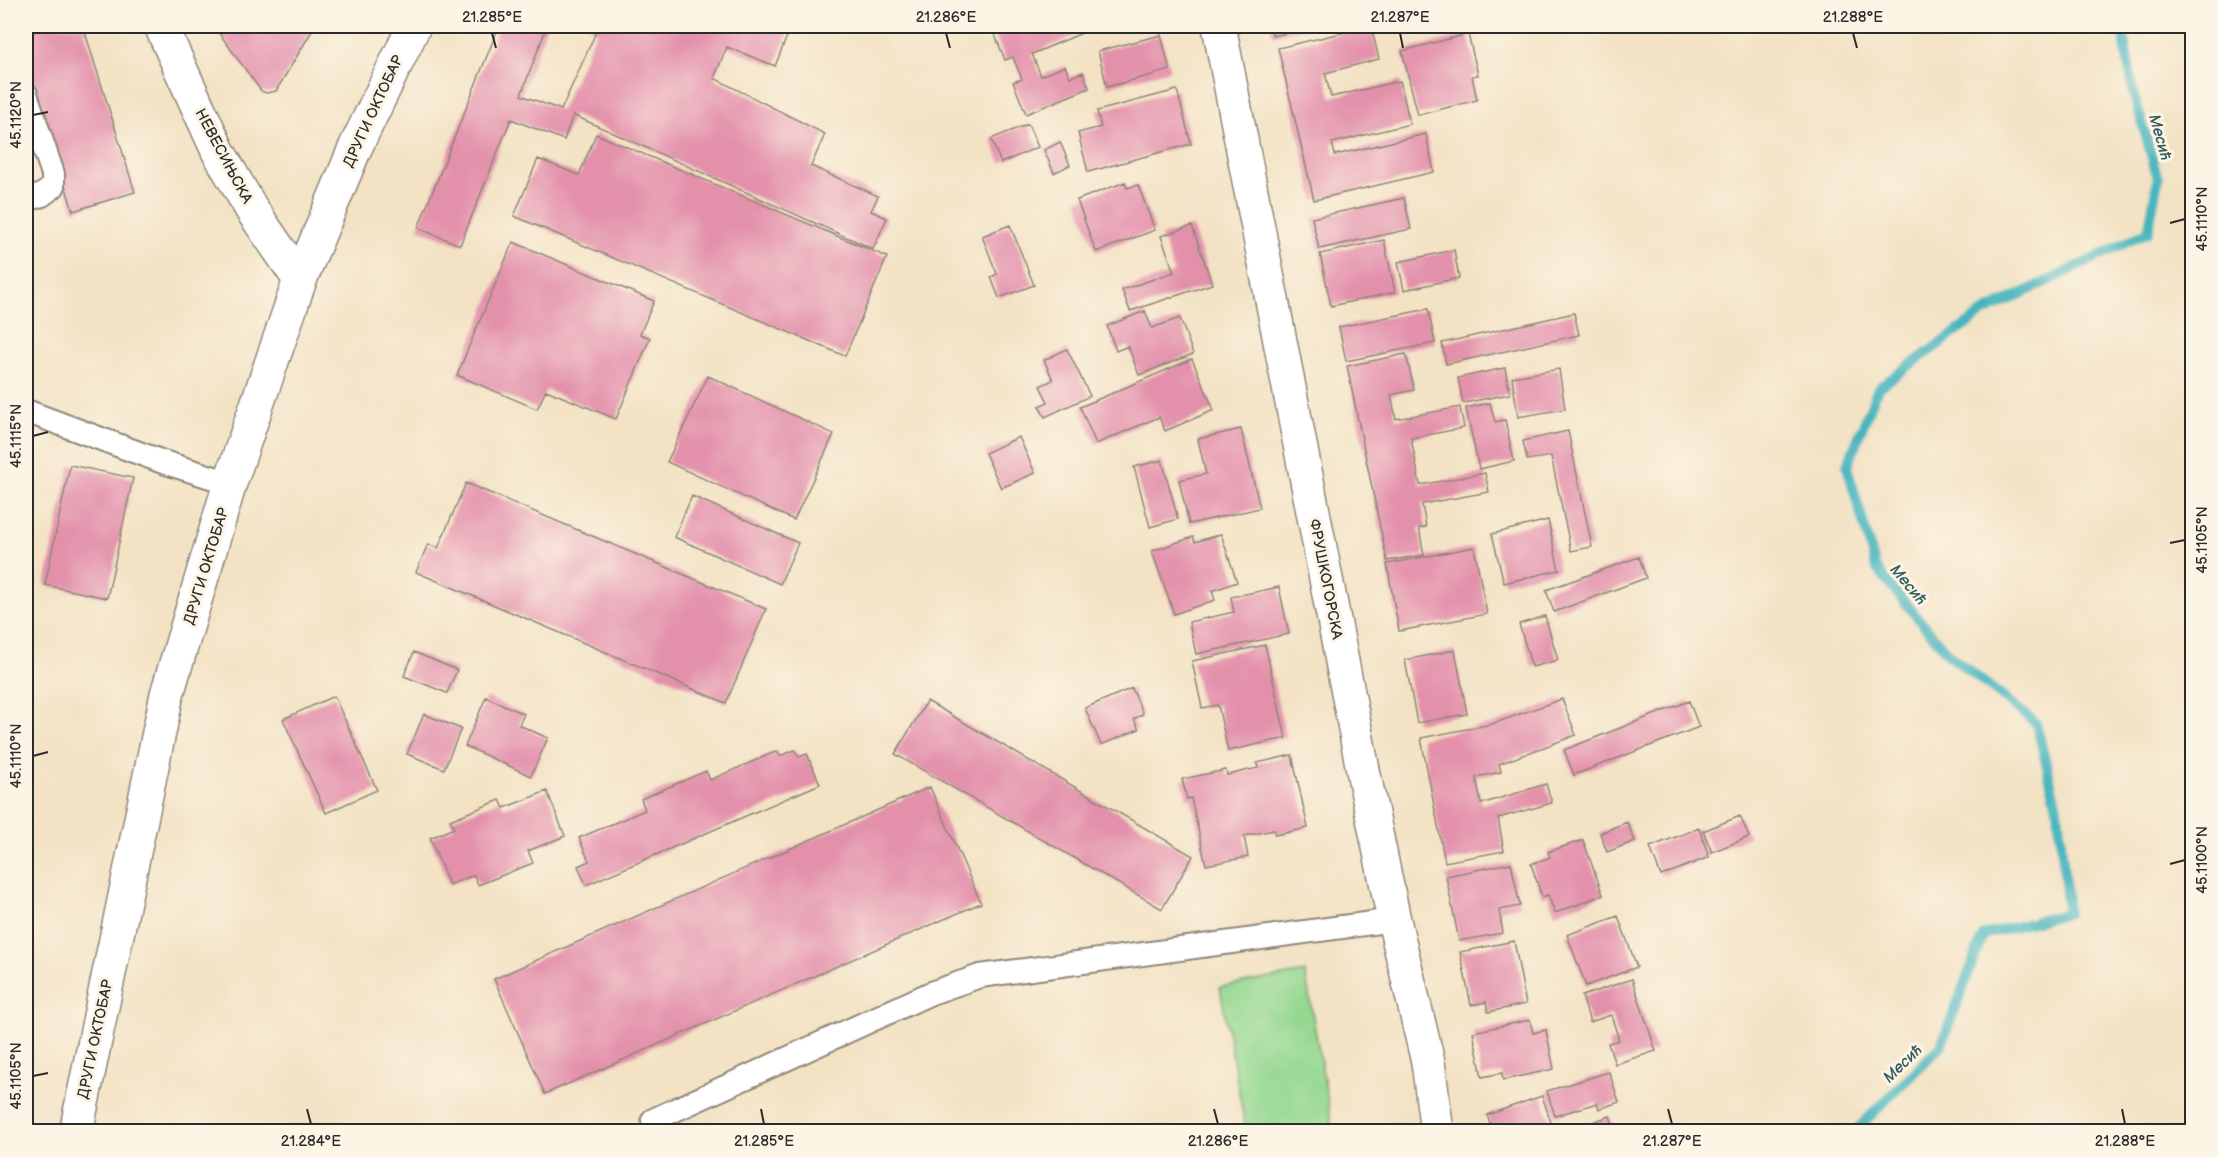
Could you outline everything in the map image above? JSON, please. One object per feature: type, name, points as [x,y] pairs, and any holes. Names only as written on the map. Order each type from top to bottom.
[{"type":"street","name":"НЕВЕСИЊСКА","points":[[160,26],[218,151],[252,210],[300,280]]},
{"type":"street","name":"ДРУГИ ОКТОБАР","points":[[76,1131],[167,694],[230,483],[300,280],[356,146],[414,26]]},
{"type":"street","name":"ФРУШКОГОРСКА","points":[[1219,26],[1394,920],[1428,1062],[1437,1131]]},
{"type":"lane","points":[[26,94],[53,174],[53,187],[42,195],[26,200]]},
{"type":"lane","points":[[26,411],[163,462],[230,483]]},
{"type":"lane","points":[[653,1120],[931,993],[980,976],[1394,920]]},
{"type":"green space","points":[[1305,972],[1333,1131],[1246,1131],[1220,987]]},
{"type":"building","points":[[26,26],[83,26],[135,192],[73,211],[26,58]]},
{"type":"building","points":[[214,26],[315,26],[276,91],[266,93],[261,91]]},
{"type":"building","points":[[499,26],[547,26],[521,95],[561,110],[597,30],[586,26],[767,26],[788,34],[775,66],[727,47],[714,78],[825,134],[811,166],[878,196],[871,211],[887,218],[873,249],[573,115],[564,140],[511,119],[460,245],[418,228]]},
{"type":"building","points":[[1005,26],[1079,26],[1082,33],[1032,54],[1041,76],[1065,66],[1070,77],[1083,72],[1089,88],[1026,114],[1013,82],[1022,79],[1013,57],[1005,60],[993,30]]},
{"type":"building","points":[[1270,26],[1316,26],[1273,36]]},
{"type":"building","points":[[1371,26],[1379,59],[1325,73],[1331,97],[1400,81],[1410,124],[1332,143],[1335,155],[1426,134],[1434,172],[1314,200],[1278,48]]},
{"type":"building","points":[[1468,34],[1478,75],[1472,76],[1477,100],[1418,115],[1402,51]]},
{"type":"building","points":[[1161,35],[1170,70],[1107,87],[1098,51]]},
{"type":"building","points":[[1177,90],[1191,144],[1088,172],[1078,133],[1101,127],[1097,111]]},
{"type":"building","points":[[1028,124],[1038,147],[1001,163],[991,139]]},
{"type":"building","points":[[596,134],[887,257],[845,356],[514,216],[538,159],[579,175]]},
{"type":"building","points":[[1060,142],[1070,165],[1054,173],[1044,150]]},
{"type":"building","points":[[1125,182],[1127,188],[1138,185],[1155,230],[1096,252],[1077,200]]},
{"type":"building","points":[[1404,198],[1411,229],[1319,249],[1312,218]]},
{"type":"building","points":[[1010,225],[1034,285],[999,298],[991,277],[997,274],[982,236]]},
{"type":"building","points":[[1192,226],[1212,284],[1130,311],[1122,290],[1174,272],[1161,236]]},
{"type":"building","points":[[1384,240],[1395,292],[1331,306],[1320,254]]},
{"type":"building","points":[[513,242],[654,301],[640,334],[650,338],[616,419],[546,390],[537,409],[457,375]]},
{"type":"building","points":[[1454,250],[1459,278],[1404,290],[1398,262]]},
{"type":"building","points":[[1428,309],[1435,343],[1346,361],[1339,327]]},
{"type":"building","points":[[1145,311],[1152,328],[1180,318],[1193,354],[1139,375],[1128,346],[1116,351],[1107,326]]},
{"type":"building","points":[[1574,313],[1579,335],[1446,364],[1442,343]]},
{"type":"building","points":[[1067,349],[1090,396],[1045,417],[1039,406],[1048,402],[1040,386],[1053,380],[1044,360]]},
{"type":"building","points":[[1406,354],[1414,390],[1391,395],[1396,419],[1460,407],[1464,428],[1411,438],[1420,485],[1485,473],[1489,492],[1422,504],[1426,527],[1419,528],[1424,555],[1387,561],[1347,366]]},
{"type":"building","points":[[1192,359],[1214,410],[1165,431],[1159,417],[1096,444],[1080,407]]},
{"type":"building","points":[[1505,368],[1510,394],[1463,403],[1458,378]]},
{"type":"building","points":[[1559,369],[1565,409],[1518,417],[1512,377]]},
{"type":"building","points":[[708,376],[834,434],[794,520],[667,462]]},
{"type":"building","points":[[1490,403],[1495,422],[1505,420],[1514,461],[1479,469],[1466,408]]},
{"type":"building","points":[[1241,429],[1260,508],[1189,524],[1179,480],[1206,474],[1198,439]]},
{"type":"building","points":[[1568,431],[1592,547],[1571,551],[1551,456],[1527,460],[1523,441]]},
{"type":"building","points":[[1019,437],[1035,473],[1001,488],[985,453]]},
{"type":"building","points":[[1162,460],[1178,519],[1150,527],[1134,467]]},
{"type":"building","points":[[70,465],[133,478],[107,598],[45,585]]},
{"type":"building","points":[[466,483],[766,609],[726,703],[416,572],[428,544],[438,548]]},
{"type":"building","points":[[692,496],[798,543],[780,584],[674,537]]},
{"type":"building","points":[[1548,520],[1559,570],[1504,583],[1492,534]]},
{"type":"building","points":[[1221,534],[1237,582],[1212,591],[1215,600],[1174,614],[1152,551],[1193,537],[1195,542]]},
{"type":"building","points":[[1474,547],[1487,614],[1399,631],[1387,564]]},
{"type":"building","points":[[1639,557],[1646,578],[1554,612],[1546,590]]},
{"type":"building","points":[[1279,587],[1289,634],[1196,654],[1189,622],[1234,612],[1231,597]]},
{"type":"building","points":[[1545,616],[1558,660],[1532,667],[1519,624]]},
{"type":"building","points":[[1265,645],[1286,738],[1228,751],[1218,705],[1202,708],[1192,661]]},
{"type":"building","points":[[1455,650],[1467,714],[1417,723],[1405,660]]},
{"type":"building","points":[[414,652],[457,670],[447,693],[404,676]]},
{"type":"building","points":[[1132,688],[1143,714],[1134,719],[1139,729],[1101,745],[1085,708]]},
{"type":"building","points":[[334,696],[377,790],[326,813],[283,719]]},
{"type":"building","points":[[486,697],[524,714],[519,725],[548,738],[531,776],[465,746]]},
{"type":"building","points":[[1562,699],[1576,735],[1499,764],[1501,772],[1476,777],[1481,804],[1546,784],[1552,803],[1498,818],[1504,851],[1445,862],[1421,738],[1492,724]]},
{"type":"building","points":[[927,701],[1193,856],[1162,909],[895,754]]},
{"type":"building","points":[[1689,701],[1699,727],[1574,775],[1564,750]]},
{"type":"building","points":[[424,714],[461,729],[444,769],[407,754]]},
{"type":"building","points":[[795,750],[799,757],[807,754],[820,784],[586,885],[578,866],[589,861],[579,838],[645,810],[641,799],[706,771],[710,780],[777,751],[780,756]]},
{"type":"building","points":[[1292,755],[1308,828],[1275,835],[1274,830],[1244,836],[1248,857],[1206,865],[1191,798],[1187,799],[1182,779],[1226,770],[1227,775],[1258,768],[1257,763]]},
{"type":"building","points":[[930,787],[981,903],[545,1094],[494,979]]},
{"type":"building","points":[[547,791],[565,836],[528,851],[533,863],[478,885],[474,875],[449,885],[430,838],[454,828],[450,820],[500,800],[504,808]]},
{"type":"building","points":[[1740,816],[1749,837],[1712,852],[1703,831]]},
{"type":"building","points":[[1627,822],[1635,841],[1607,852],[1600,833]]},
{"type":"building","points":[[1699,828],[1709,857],[1661,876],[1650,847]]},
{"type":"building","points":[[1583,840],[1603,895],[1555,913],[1548,895],[1542,897],[1531,864],[1550,857],[1548,852]]},
{"type":"building","points":[[1511,863],[1520,906],[1499,910],[1503,933],[1459,941],[1446,876]]},
{"type":"building","points":[[1618,916],[1637,967],[1586,986],[1567,935]]},
{"type":"building","points":[[26,927],[32,928],[26,948]]},
{"type":"building","points":[[1514,941],[1526,1004],[1488,1012],[1486,1002],[1471,1005],[1460,952]]},
{"type":"building","points":[[1632,979],[1656,1051],[1615,1064],[1608,1043],[1619,1040],[1611,1015],[1590,1022],[1582,996]]},
{"type":"building","points":[[1530,1020],[1533,1033],[1546,1030],[1554,1069],[1503,1080],[1502,1073],[1482,1077],[1473,1032]]},
{"type":"building","points":[[1609,1072],[1619,1102],[1599,1109],[1597,1103],[1555,1116],[1547,1091]]},
{"type":"building","points":[[1542,1096],[1554,1131],[1493,1131],[1487,1115]]},
{"type":"building","points":[[1610,1116],[1615,1131],[1573,1131],[1573,1129]]},
{"type":"waterway","name":"Месић","points":[[1854,1132],[1941,1046],[1983,935],[2068,913],[2058,811],[2036,723],[1949,655],[1876,568],[1847,466],[1878,388],[1984,312],[2148,232],[2158,179],[2134,95],[2122,26]]}]
